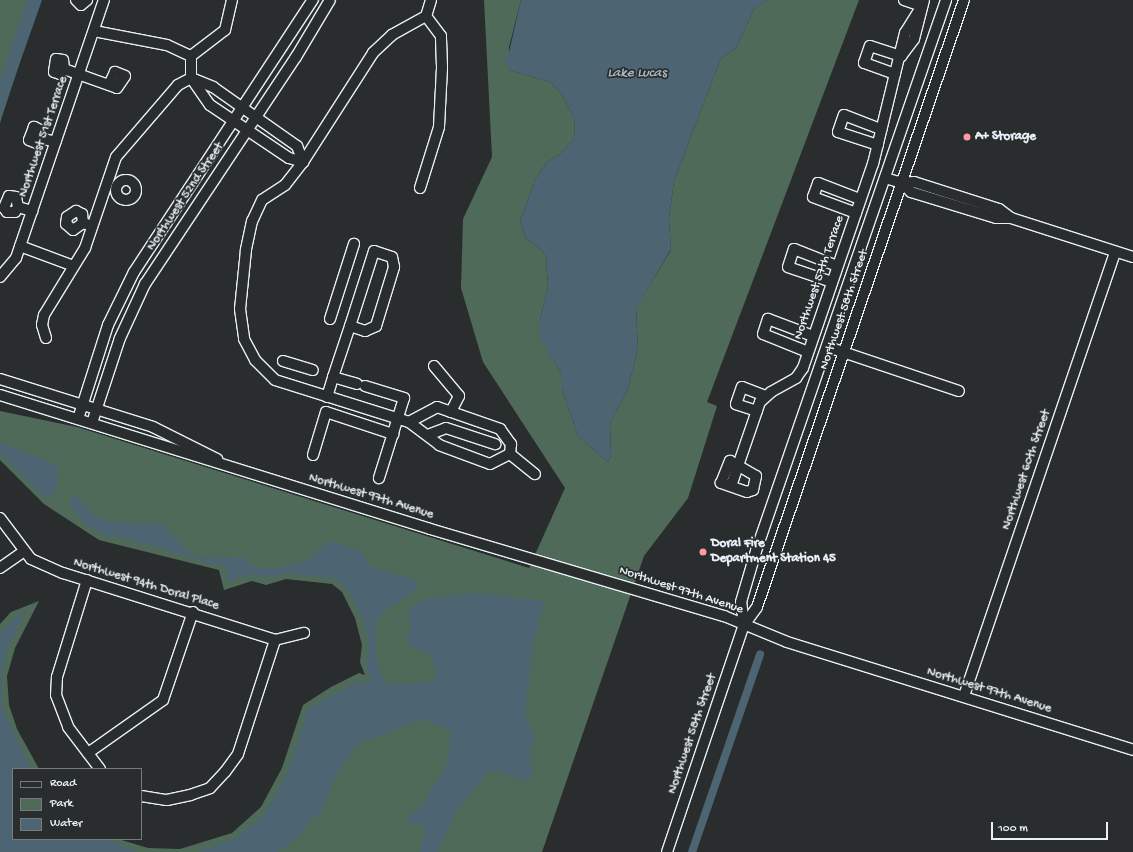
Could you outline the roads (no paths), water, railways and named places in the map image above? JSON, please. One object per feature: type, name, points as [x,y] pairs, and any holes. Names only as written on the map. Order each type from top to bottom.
[{"type":"street","points":[[76,0],[81,5],[88,0]]},
{"type":"street","points":[[92,0],[104,2]]},
{"type":"street","points":[[191,56],[225,30],[232,0]]},
{"type":"street","name":"Northwest 52nd Street","points":[[78,419],[116,308],[142,258],[243,109],[313,0]]},
{"type":"street","name":"Northwest 52nd Street","points":[[92,423],[130,314],[162,255],[256,117],[330,0]]},
{"type":"street","points":[[431,0],[426,16],[392,34],[373,53],[303,162],[285,185],[262,200],[252,221],[240,309],[244,339],[255,360],[275,380],[398,420],[409,422],[428,434],[439,445],[490,464],[510,454]]},
{"type":"street","points":[[904,0],[922,6]]},
{"type":"street","name":"Northwest 58th Street","points":[[744,625],[741,602],[752,565],[946,0]]},
{"type":"street","name":"Northwest 58th Street","points":[[667,852],[744,625],[757,607],[964,0]]},
{"type":"street","name":"Northwest 51st Terrace","points":[[0,277],[16,258],[104,2]]},
{"type":"street","name":"Northwest 57th Terrace","points":[[765,396],[796,378],[808,352],[878,145],[895,74],[901,56],[914,39],[922,6]]},
{"type":"street","points":[[420,188],[439,127],[442,67],[441,36],[426,16]]},
{"type":"street","points":[[94,31],[167,45],[191,56]]},
{"type":"street","points":[[895,74],[864,63],[870,46],[901,56]]},
{"type":"street","points":[[191,56],[191,78],[202,99],[289,158],[303,162]]},
{"type":"street","points":[[64,68],[109,85]]},
{"type":"street","points":[[191,78],[213,87],[297,146],[303,162]]},
{"type":"street","points":[[46,338],[42,325],[44,315],[72,265],[85,248],[88,224],[106,185],[116,157],[178,85],[191,78]]},
{"type":"street","points":[[878,145],[838,132],[844,115],[882,129]]},
{"type":"street","points":[[40,138],[56,142]]},
{"type":"street","points":[[885,178],[902,183],[914,182],[942,190],[999,209],[1011,218],[1133,257]]},
{"type":"street","points":[[856,213],[813,197],[818,183],[860,199]]},
{"type":"street","points":[[106,185],[117,189]]},
{"type":"street","points":[[18,206],[32,211]]},
{"type":"street","points":[[330,319],[354,244]]},
{"type":"street","points":[[20,246],[72,265]]},
{"type":"street","points":[[832,282],[788,266],[794,249],[837,266]]},
{"type":"street","points":[[326,397],[374,250],[392,258],[394,267],[376,326],[365,330],[350,326]]},
{"type":"street","name":"Northwest 60th Street","points":[[964,696],[1115,252]]},
{"type":"street","points":[[116,308],[130,314]]},
{"type":"street","points":[[808,352],[763,334],[768,319],[814,336]]},
{"type":"street","points":[[828,347],[959,391]]},
{"type":"street","points":[[283,361],[312,370]]},
{"type":"street","points":[[434,366],[459,396],[451,412]]},
{"type":"street","points":[[333,376],[404,398],[379,478]]},
{"type":"street","name":"Northwest 97th Avenue","points":[[0,379],[153,426],[200,447],[221,461]]},
{"type":"street","points":[[738,465],[757,411],[765,396],[742,387],[736,404],[757,411]]},
{"type":"street","name":"Northwest 97th Avenue","points":[[0,395],[221,461],[744,625],[1133,750]]},
{"type":"street","points":[[409,422],[437,407],[500,429],[510,444],[510,454]]},
{"type":"street","points":[[313,455],[326,412],[393,434]]},
{"type":"street","points":[[428,434],[446,428],[495,444]]},
{"type":"street","points":[[510,454],[535,474]]},
{"type":"street","points":[[730,461],[738,465],[756,476],[757,485],[748,492],[721,483],[726,465],[730,461]]},
{"type":"street","name":"Northwest 94th Doral Place","points":[[0,518],[24,551],[45,566],[193,612],[275,640]]},
{"type":"street","points":[[0,568],[24,551]]},
{"type":"street","points":[[87,580],[58,677],[56,695],[68,727],[99,768]]},
{"type":"street","points":[[88,753],[163,700],[193,612]]},
{"type":"street","points":[[142,796],[167,800],[190,795],[210,788],[226,772],[238,754],[275,640],[304,633]]},
{"type":"water","points":[[27,0],[42,0],[0,119],[0,80]]},
{"type":"water","name":"Lake Lucas","points":[[521,0],[767,0],[754,9],[736,48],[721,58],[674,181],[669,218],[671,249],[636,309],[638,349],[628,388],[610,423],[611,456],[608,462],[578,436],[562,389],[562,375],[540,337],[540,320],[548,287],[546,257],[541,249],[526,239],[520,221],[536,178],[548,161],[559,155],[575,138],[574,118],[561,93],[550,82],[509,70],[504,61],[509,52]]},
{"type":"water","points":[[0,443],[55,464],[59,473],[55,491],[45,498],[0,453]]},
{"type":"water","points":[[71,495],[77,496],[95,517],[118,523],[162,523],[186,549],[199,557],[245,558],[253,568],[276,568],[306,561],[330,541],[362,552],[370,567],[415,579],[418,584],[415,592],[386,610],[375,623],[377,662],[386,685],[433,682],[436,675],[431,655],[409,645],[407,635],[411,629],[408,611],[424,599],[474,593],[544,601],[533,647],[525,712],[535,738],[530,754],[533,776],[525,781],[497,771],[487,772],[455,813],[437,852],[420,852],[425,832],[420,823],[412,825],[408,820],[411,814],[420,809],[447,764],[451,731],[422,719],[357,744],[337,773],[321,813],[310,820],[297,839],[277,852],[197,852],[236,839],[266,812],[288,771],[308,709],[359,680],[367,684],[370,680],[366,661],[369,644],[361,615],[347,588],[335,578],[285,573],[266,578],[252,574],[227,582],[226,567],[219,563],[214,565],[145,543],[102,534],[86,525],[70,505]]},
{"type":"water","points":[[25,613],[8,646],[1,675],[2,707],[31,768],[12,768],[12,840],[106,840],[138,852],[0,852],[0,634],[14,618]]},
{"type":"waterway","points":[[692,852],[760,654]]},
{"type":"place","name":"A+ Storage","points":[[967,137]]},
{"type":"place","name":"Doral Fire Department Station 45","points":[[703,552]]}]
